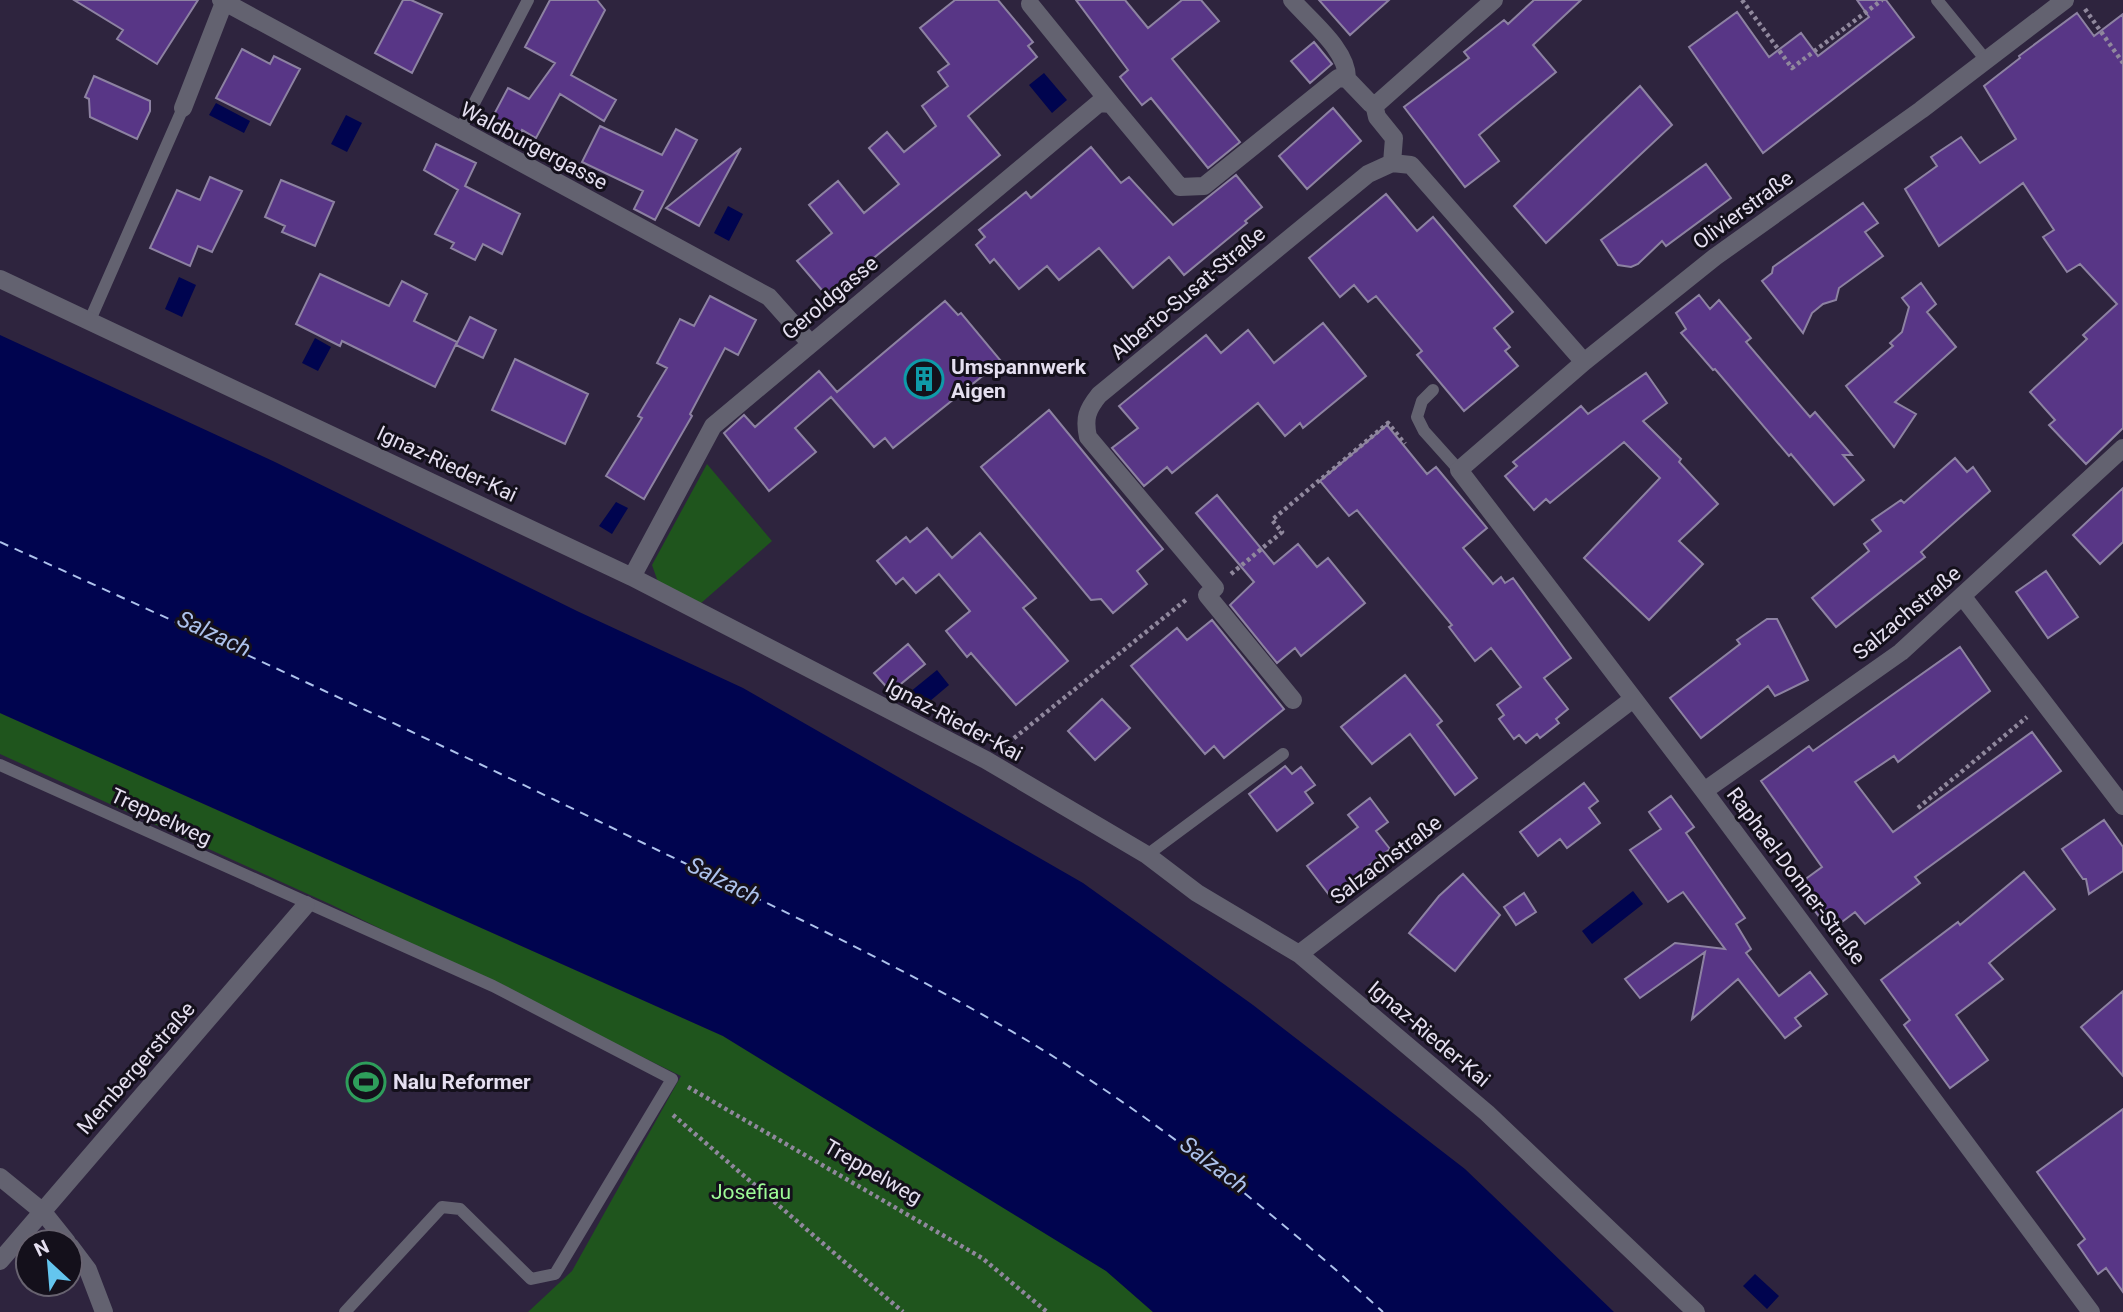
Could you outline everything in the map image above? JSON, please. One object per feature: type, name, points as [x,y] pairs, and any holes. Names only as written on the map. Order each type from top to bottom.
[{"type":"street","points":[[1293,0],[1342,57],[1347,79]]},
{"type":"street","points":[[1374,104],[1494,0]]},
{"type":"street","name":"Olivierstraße","points":[[1459,470],[1584,362],[1714,257],[1986,60],[2064,0]]},
{"type":"street","name":"Waldburgergasse","points":[[183,108],[223,1],[460,132],[769,297],[811,344]]},
{"type":"street","points":[[1030,4],[1180,187],[1192,188],[1214,180],[1338,78],[1347,79],[1374,104],[1377,117],[1394,138],[1392,163],[1411,165],[1584,362]]},
{"type":"street","name":"Geroldgasse","points":[[632,577],[713,426],[1099,103],[1111,104]]},
{"type":"street","name":"Alberto-Susat-Straße","points":[[1293,700],[1088,437],[1085,422],[1088,408],[1099,395],[1368,174],[1392,163]]},
{"type":"street","name":"Ignaz-Rieder-Kai","points":[[0,279],[632,577],[986,760],[1147,855],[1197,893],[1300,954],[1487,1113],[1696,1312]]},
{"type":"street","name":"Salzachstraße","points":[[1704,790],[1877,670],[1963,597],[2123,448]]},
{"type":"street","name":"Raphael-Donner-Straße","points":[[1459,470],[1704,790],[2091,1312]]},
{"type":"street","points":[[1963,597],[2123,806]]},
{"type":"street","name":"Salzachstraße","points":[[1300,954],[1633,699]]},
{"type":"street","name":"Membergerstraße","points":[[0,1261],[306,905]]},
{"type":"street","points":[[0,1177],[43,1212],[56,1228]]},
{"type":"street","points":[[84,1265],[104,1312]]},
{"type":"lane","points":[[460,132],[528,0]]},
{"type":"lane","points":[[1937,0],[1986,60]]},
{"type":"lane","points":[[90,320],[183,108]]},
{"type":"lane","points":[[1433,390],[1418,408],[1417,417],[1424,431],[1459,470]]},
{"type":"lane","points":[[1147,855],[1283,754]]},
{"type":"lane","name":"Treppelweg","points":[[0,765],[306,905],[494,986],[671,1079]]},
{"type":"lane","points":[[345,1312],[442,1207],[460,1209],[531,1279],[555,1274],[671,1079]]},
{"type":"path","points":[[1742,0],[1791,68],[1882,0]]},
{"type":"path","points":[[2078,0],[2123,63]]},
{"type":"path","points":[[986,760],[1196,592],[1211,592],[1282,532],[1272,520],[1388,423],[1407,446],[1424,431]]},
{"type":"path","points":[[1918,808],[2044,703]]},
{"type":"path","name":"Treppelweg","points":[[671,1079],[982,1258],[1047,1312]]},
{"type":"path","points":[[659,1103],[903,1312]]},
{"type":"green space","points":[[707,464],[772,541],[700,604],[658,582],[652,565]]},
{"type":"green space","name":"Josefiau","points":[[0,713],[723,1036],[1107,1271],[1153,1312],[528,1312],[572,1271],[681,1076],[332,905],[0,754]]},
{"type":"water","points":[[1044,73],[1067,100],[1052,113],[1029,85]]},
{"type":"water","points":[[216,103],[250,121],[244,133],[209,115]]},
{"type":"water","points":[[346,115],[362,123],[347,152],[331,144]]},
{"type":"water","points":[[728,206],[743,214],[729,241],[714,233]]},
{"type":"water","points":[[179,277],[196,285],[182,317],[165,309]]},
{"type":"water","name":"Salzach","points":[[0,335],[275,462],[577,611],[743,688],[1083,883],[1253,1005],[1465,1169],[1614,1312],[1153,1312],[1106,1271],[723,1036],[0,713]]},
{"type":"water","points":[[315,338],[331,347],[318,371],[302,363]]},
{"type":"water","points":[[616,502],[628,508],[612,534],[599,526]]},
{"type":"water","points":[[937,670],[949,685],[923,707],[910,692]]},
{"type":"water","points":[[1633,891],[1643,904],[1592,944],[1582,931]]},
{"type":"water","points":[[1755,1274],[1779,1296],[1767,1309],[1743,1286]]},
{"type":"building","points":[[74,0],[198,0],[157,64],[117,39],[123,30]]},
{"type":"building","points":[[403,0],[411,0],[442,14],[412,73],[375,53]]},
{"type":"building","points":[[550,0],[597,0],[605,10],[571,75],[616,100],[604,121],[560,94],[536,138],[522,130],[519,136],[491,120],[508,88],[529,99],[555,63],[525,47]]},
{"type":"building","points":[[955,0],[998,0],[1033,42],[1028,46],[1037,57],[968,116],[1000,155],[827,296],[797,261],[832,233],[809,205],[838,181],[864,213],[899,184],[869,148],[887,132],[904,152],[936,126],[922,106],[948,86],[938,72],[949,64],[920,28]]},
{"type":"building","points":[[1076,0],[1125,0],[1148,28],[1182,0],[1201,0],[1219,21],[1172,59],[1240,142],[1208,168],[1151,98],[1142,105],[1130,90],[1120,77],[1128,70]]},
{"type":"building","points":[[1319,0],[1389,0],[1350,35]]},
{"type":"building","points":[[1534,0],[1581,0],[1533,45],[1556,72],[1479,135],[1499,161],[1465,187],[1404,107],[1469,58],[1464,52],[1504,20],[1508,24]]},
{"type":"building","points":[[1857,0],[1886,0],[1914,37],[1763,153],[1689,47],[1737,12],[1769,57],[1801,33],[1818,56],[1869,17]]},
{"type":"building","points":[[2077,13],[2094,36],[2123,14],[2123,428],[2086,464],[2049,425],[2055,420],[2030,392],[2087,339],[2083,335],[2117,304],[2080,264],[2067,272],[2043,237],[2054,230],[2023,183],[1939,246],[1905,189],[1937,166],[1931,157],[1961,137],[1980,163],[2016,139],[1984,86]]},
{"type":"building","points":[[1314,42],[1332,64],[1310,83],[1291,61]]},
{"type":"building","points":[[242,49],[270,64],[274,56],[300,69],[270,125],[216,98]]},
{"type":"building","points":[[94,76],[150,101],[150,111],[137,139],[90,117],[89,99],[85,97]]},
{"type":"building","points":[[1640,86],[1672,125],[1546,243],[1514,206]]},
{"type":"building","points":[[1333,108],[1361,141],[1307,189],[1279,156]]},
{"type":"building","points":[[600,126],[662,155],[676,129],[697,140],[655,220],[634,209],[643,191],[582,162]]},
{"type":"building","points":[[436,144],[476,163],[465,186],[520,214],[502,254],[483,244],[475,260],[451,248],[454,243],[435,234],[458,190],[424,170]]},
{"type":"building","points":[[1091,147],[1121,183],[1129,177],[1173,225],[1236,175],[1262,207],[1245,221],[1247,223],[1184,275],[1169,257],[1133,288],[1099,248],[1059,280],[1047,266],[1019,289],[994,259],[990,263],[976,245],[985,237],[979,230],[1026,192],[1031,198]]},
{"type":"building","points":[[741,148],[699,226],[666,208]]},
{"type":"building","points":[[1706,164],[1731,198],[1666,246],[1662,241],[1638,264],[1631,267],[1618,265],[1601,240]]},
{"type":"building","points":[[210,177],[242,191],[212,252],[198,246],[190,266],[150,248],[177,190],[200,200]]},
{"type":"building","points":[[281,180],[334,202],[315,246],[282,232],[285,226],[265,217]]},
{"type":"building","points":[[1386,194],[1417,231],[1433,217],[1513,312],[1494,328],[1510,347],[1505,351],[1518,366],[1464,411],[1417,355],[1422,351],[1376,296],[1368,302],[1354,285],[1340,297],[1309,258]]},
{"type":"building","points":[[1863,203],[1878,223],[1865,232],[1883,256],[1839,288],[1836,300],[1823,304],[1812,313],[1803,333],[1762,281],[1772,273],[1773,267]]},
{"type":"building","points":[[320,274],[389,306],[402,281],[427,294],[414,321],[457,342],[435,387],[342,341],[340,346],[296,324]]},
{"type":"building","points":[[1921,283],[1936,304],[1927,312],[1956,347],[1895,402],[1916,414],[1894,447],[1846,386],[1893,346],[1890,343],[1902,332],[1909,307],[1902,298]]},
{"type":"building","points":[[1699,295],[1710,309],[1719,300],[1751,338],[1746,342],[1810,417],[1815,412],[1852,455],[1843,455],[1864,480],[1834,505],[1681,333],[1686,329],[1676,313]]},
{"type":"building","points":[[710,296],[756,320],[738,355],[725,348],[690,414],[692,416],[644,499],[606,476],[642,418],[638,416],[667,368],[657,363],[680,319],[694,326]]},
{"type":"building","name":"Umspannwerk Aigen","points":[[945,301],[958,315],[961,313],[1001,361],[893,448],[885,438],[874,447],[831,397],[795,428],[816,452],[769,491],[724,433],[744,415],[755,427],[819,371],[837,392]]},
{"type":"building","points":[[470,317],[496,330],[483,358],[456,345]]},
{"type":"building","points":[[1323,323],[1366,376],[1303,428],[1300,423],[1285,436],[1258,403],[1172,473],[1167,467],[1144,486],[1112,448],[1138,428],[1119,406],[1206,335],[1221,353],[1248,330],[1274,363]]},
{"type":"building","points":[[515,359],[588,394],[565,444],[492,410]]},
{"type":"building","points":[[1646,373],[1667,403],[1643,421],[1681,459],[1679,462],[1718,504],[1679,541],[1703,564],[1649,620],[1584,558],[1660,478],[1624,442],[1550,503],[1546,499],[1534,510],[1505,476],[1517,466],[1513,462],[1581,406],[1588,414]]},
{"type":"building","points":[[1049,410],[1163,549],[1137,571],[1147,584],[1113,613],[1101,599],[1091,600],[981,467]]},
{"type":"building","points":[[1387,425],[1427,474],[1436,467],[1487,528],[1463,548],[1493,584],[1501,577],[1505,583],[1513,578],[1571,658],[1544,678],[1568,709],[1556,719],[1559,723],[1540,738],[1537,734],[1526,743],[1519,735],[1514,739],[1499,719],[1504,715],[1497,705],[1521,687],[1491,648],[1475,661],[1449,627],[1452,625],[1357,510],[1349,516],[1320,481]]},
{"type":"building","points":[[1955,458],[1967,472],[1973,467],[1990,491],[1921,552],[1925,557],[1836,627],[1812,598],[1869,551],[1864,544],[1881,531],[1872,520],[1901,500],[1904,503]]},
{"type":"building","points":[[2123,488],[2123,542],[2100,564],[2073,535]]},
{"type":"building","points":[[1217,495],[1274,564],[1298,544],[1317,567],[1328,558],[1365,603],[1301,656],[1295,648],[1277,663],[1230,605],[1254,582],[1196,513]]},
{"type":"building","points":[[927,528],[952,558],[980,533],[1036,598],[1023,608],[1068,661],[1016,705],[971,653],[967,657],[946,631],[970,611],[939,574],[916,593],[903,578],[896,584],[877,561],[906,537],[910,542]]},
{"type":"building","points":[[2046,571],[2078,617],[2048,638],[2016,592]]},
{"type":"building","points":[[1767,619],[1777,619],[1808,680],[1775,696],[1768,686],[1701,738],[1670,698],[1740,644],[1737,640]]},
{"type":"building","points":[[1212,620],[1284,709],[1224,758],[1214,746],[1205,754],[1131,666],[1177,628],[1187,640]]},
{"type":"building","points":[[908,644],[925,664],[891,692],[874,673]]},
{"type":"building","points":[[1960,647],[1990,691],[1898,762],[1894,756],[1855,782],[1893,832],[2032,732],[2061,771],[1915,877],[1920,883],[1865,924],[1855,912],[1830,931],[1796,886],[1822,867],[1761,781],[1809,746],[1813,751]]},
{"type":"building","points":[[1405,675],[1442,721],[1437,725],[1477,778],[1455,795],[1410,734],[1372,764],[1341,727]]},
{"type":"building","points":[[1102,699],[1130,728],[1095,760],[1068,731]]},
{"type":"building","points":[[1285,766],[1292,774],[1301,767],[1315,785],[1305,792],[1313,803],[1277,831],[1249,794]]},
{"type":"building","points":[[1584,783],[1598,801],[1589,808],[1600,823],[1567,848],[1560,839],[1538,856],[1520,832]]},
{"type":"building","points":[[1671,796],[1694,827],[1686,833],[1745,918],[1736,924],[1751,949],[1746,953],[1779,996],[1810,972],[1827,994],[1795,1018],[1801,1026],[1785,1038],[1738,979],[1692,1019],[1705,952],[1640,998],[1625,979],[1675,943],[1725,949],[1683,892],[1668,902],[1630,850],[1661,829],[1649,812]]},
{"type":"building","points":[[1370,798],[1388,822],[1376,831],[1390,849],[1330,896],[1307,866],[1358,827],[1348,815]]},
{"type":"building","points":[[2104,820],[2123,847],[2123,871],[2089,894],[2086,879],[2083,879],[2062,849]]},
{"type":"building","points":[[2024,872],[2055,909],[1989,963],[2003,979],[1956,1015],[1988,1060],[1950,1088],[1904,1025],[1910,1020],[1881,980],[1958,922],[1960,925]]},
{"type":"building","points":[[1463,874],[1500,915],[1455,971],[1409,933],[1439,896]]},
{"type":"building","points":[[1524,893],[1536,912],[1516,925],[1504,907]]},
{"type":"building","points":[[2123,991],[2123,1076],[2081,1027]]},
{"type":"building","points":[[2123,1109],[2123,1292],[2106,1268],[2098,1274],[2078,1245],[2085,1239],[2037,1172]]},
{"type":"ferry route","points":[[0,542],[558,802],[834,936],[980,1013],[1075,1070],[1167,1134],[1256,1202],[1383,1312]]},
{"type":"place","name":"Umspannwerk Aigen","points":[[924,379]]},
{"type":"place","name":"Nalu Reformer","points":[[366,1082]]}]
